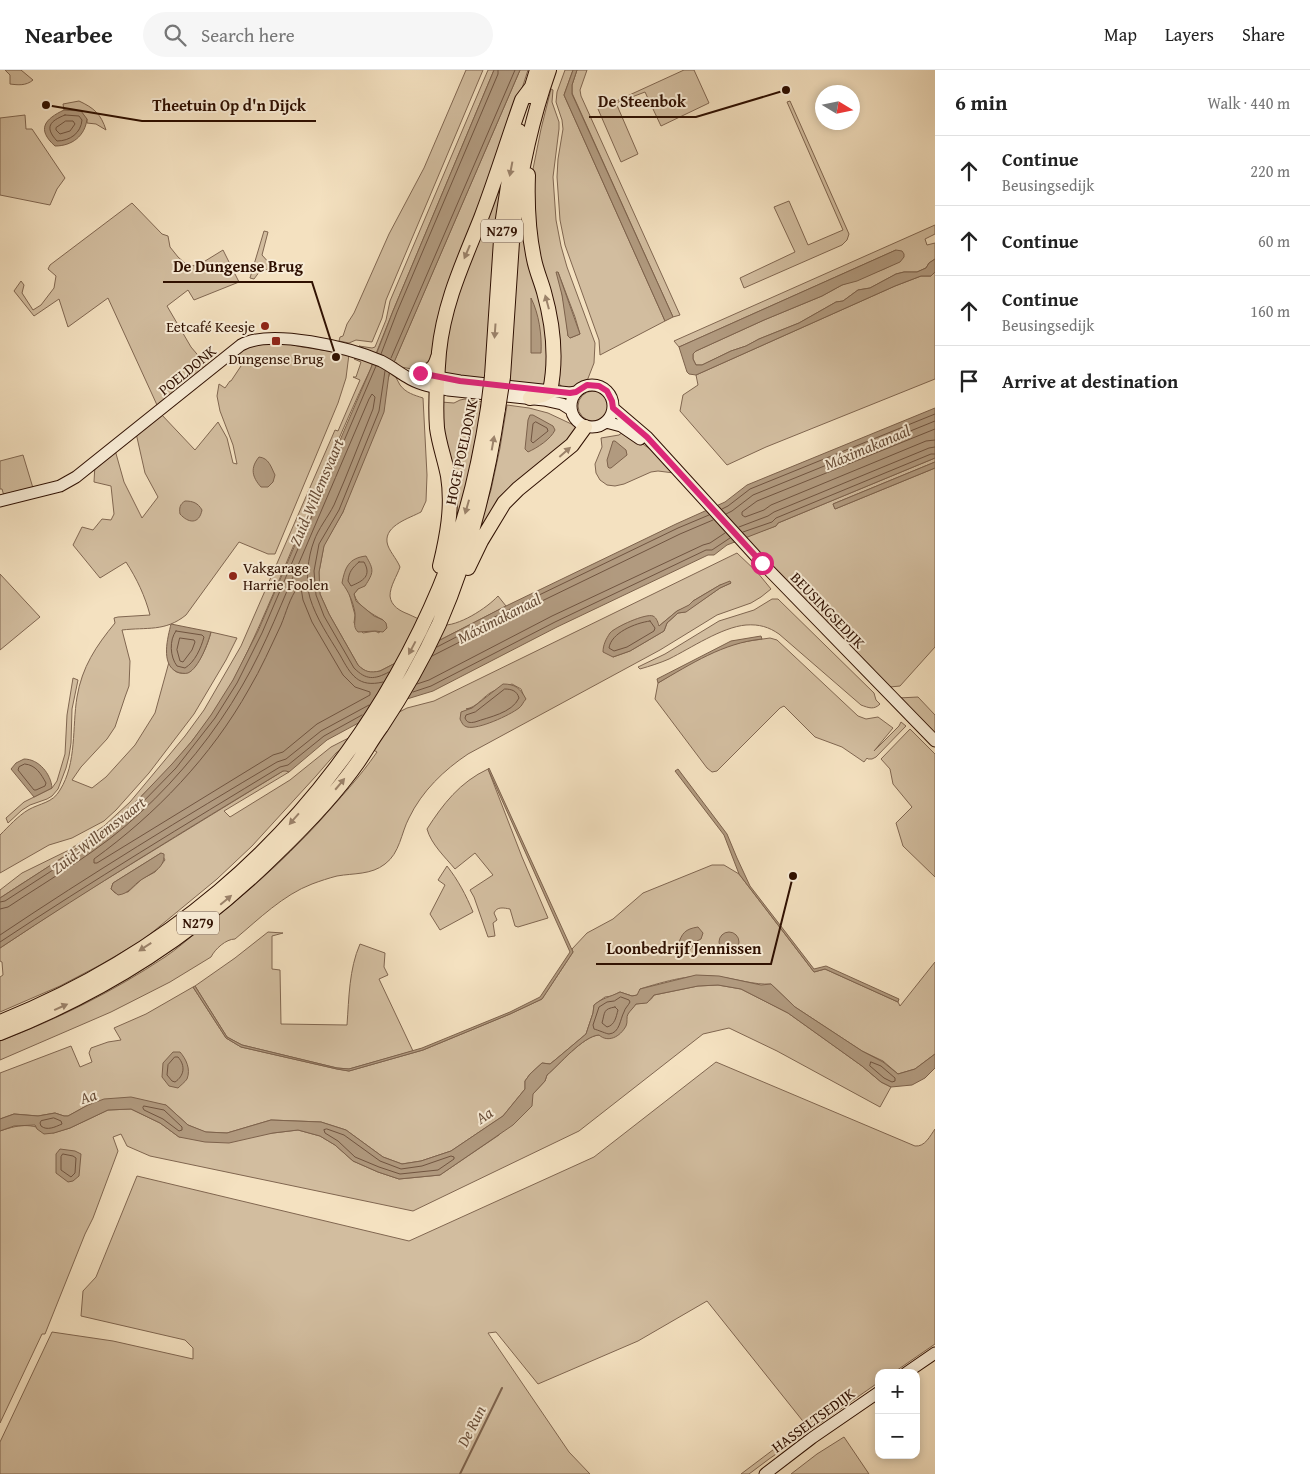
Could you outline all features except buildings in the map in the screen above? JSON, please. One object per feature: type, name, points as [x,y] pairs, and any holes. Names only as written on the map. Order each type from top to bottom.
[{"type":"highway","name":"HOGE POELDONK","points":[[497,376],[499,268],[505,203],[519,130],[537,70]]},
{"type":"highway","name":"HOGE POELDONK","points":[[0,1033],[68,1004],[148,958],[192,928],[249,880],[321,808],[358,762],[388,717],[416,669],[438,625],[452,591],[468,545],[484,488],[493,447],[493,408],[512,227],[529,135],[549,70]]},
{"type":"highway","name":"N279","points":[[433,604],[434,587],[446,543],[450,504],[448,476],[437,430],[437,382],[445,315],[455,281],[482,214],[522,100],[531,88]]},
{"type":"highway","name":"N279","points":[[536,110],[536,128],[528,174],[527,203],[534,260],[547,303],[553,333],[550,390]]},
{"type":"highway","name":"N279","points":[[420,373],[428,372],[434,368],[439,354]]},
{"type":"highway","points":[[530,398],[543,395],[550,390]]},
{"type":"highway","name":"HOGE POELDONK","points":[[0,1022],[62,994],[104,972],[146,947],[185,919],[260,855],[326,782],[362,731],[394,679],[433,604],[463,524],[493,408]]},
{"type":"highway","name":"N279","points":[[452,591],[467,569],[504,503],[534,475],[572,445],[585,427]]},
{"type":"street","name":"POELDONK","points":[[0,502],[60,486],[76,477],[241,344],[248,341],[263,338],[284,339],[335,347],[374,358],[395,368]]},
{"type":"street","points":[[395,368],[407,378],[416,382],[576,392]]},
{"type":"street","points":[[395,368],[420,373],[437,382],[499,396],[530,398],[562,404],[570,409],[575,420],[585,427],[596,427],[606,422],[610,418],[613,408],[607,391],[599,386],[587,385],[572,397],[570,409]]},
{"type":"street","name":"BEUSINGSEDIJK","points":[[613,408],[647,437],[762,563],[935,741]]},
{"type":"street","name":"BEUSINGSEDIJK","points":[[606,422],[621,426],[660,453]]},
{"type":"street","points":[[912,1369],[935,1353]]},
{"type":"street","points":[[920,1370],[935,1360]]},
{"type":"street","name":"HASSELTSEDIJK","points":[[765,1474],[812,1438],[875,1395]]},
{"type":"street","name":"HASSELTSEDIJK","points":[[774,1474],[815,1442],[875,1401]]},
{"type":"shaded area","points":[[5,70],[21,70],[33,80],[25,84],[10,84],[10,75]]},
{"type":"shaded area","points":[[466,70],[483,70],[386,300],[382,318],[372,342],[356,340],[349,343],[339,341],[354,313],[389,234],[424,168]]},
{"type":"shaded area","points":[[488,70],[494,70],[375,356],[370,351],[359,346],[375,347],[386,320],[390,301]]},
{"type":"shaded area","points":[[520,70],[528,70],[433,363],[422,371],[396,366],[397,363],[394,362]]},
{"type":"shaded area","points":[[565,70],[573,70],[564,95],[665,321],[600,355],[599,340],[565,245],[560,220],[557,177],[563,129],[556,102],[557,92]]},
{"type":"shaded area","points":[[577,70],[587,70],[580,90],[581,96],[680,315],[673,317],[572,93],[572,85]]},
{"type":"shaded area","points":[[684,70],[694,70],[709,103],[661,126],[645,92],[616,103],[638,154],[621,162],[598,109],[599,107],[601,108]]},
{"type":"shaded area","points":[[551,89],[553,90],[552,102],[559,122],[553,177],[556,220],[567,267],[595,343],[594,363],[587,381],[573,390],[561,386],[557,381],[537,260],[532,174]],"holes":[[[558,272],[580,334],[570,338],[568,336]]]},
{"type":"shaded area","points":[[79,101],[96,112],[106,130],[96,124],[87,123],[87,119],[73,110],[64,110],[63,104]]},
{"type":"shaded area","points":[[790,101],[849,234],[847,240],[842,245],[744,288],[740,278],[795,252],[774,207],[789,201],[808,245],[843,230],[787,102]]},
{"type":"shaded area","points":[[25,115],[26,129],[32,129],[65,178],[57,189],[50,205],[0,195],[0,118]]},
{"type":"shaded area","points":[[505,170],[495,225],[486,381],[440,375],[450,316]]},
{"type":"shaded area","points":[[523,185],[548,315],[547,388],[508,382]]},
{"type":"shaded area","points":[[132,203],[162,234],[168,236],[170,247],[187,265],[197,266],[223,250],[239,282],[194,300],[188,290],[167,306],[191,347],[207,366],[157,405],[108,298],[68,327],[59,299],[34,316],[14,291],[21,281],[24,285],[22,293],[33,310],[41,305],[54,288],[56,276],[48,269],[50,265]]},
{"type":"shaded area","points":[[935,225],[935,234],[925,239],[927,245],[935,243],[935,259],[926,268],[917,272],[896,274],[870,288],[858,290],[843,301],[836,302],[799,323],[702,365],[696,365],[693,359],[693,354],[696,351],[822,296],[842,285],[892,265],[896,250],[679,347],[674,341]]},
{"type":"shaded area","points":[[264,231],[268,232],[262,255],[270,264],[269,268],[260,271],[254,279],[250,278]]},
{"type":"shaded area","points":[[935,272],[935,379],[766,447],[727,465],[680,411],[683,395],[698,385],[696,375],[895,286],[921,276],[931,276]]},
{"type":"shaded area","points":[[280,342],[349,354],[346,378],[338,403],[275,554],[268,554],[239,542],[186,615],[171,624],[156,628],[122,630],[130,661],[129,686],[115,727],[72,780],[92,788],[106,777],[135,745],[155,713],[169,662],[173,669],[180,673],[186,673],[191,670],[200,658],[211,632],[237,638],[226,660],[194,714],[149,773],[116,810],[104,821],[72,838],[49,845],[0,873],[0,835],[24,812],[54,798],[65,779],[72,757],[79,686],[91,657],[115,623],[114,618],[150,615],[146,601],[126,562],[100,578],[73,545],[82,527],[93,530],[102,519],[111,520],[114,514],[111,486],[94,482],[95,464],[115,450],[124,482],[142,518],[158,497],[145,473],[136,433],[161,414],[195,450],[218,422],[227,438],[233,463],[237,464],[233,445],[220,411],[217,396],[219,384],[225,388],[231,381],[241,366],[229,359],[244,347]]},
{"type":"shaded area","points":[[356,357],[373,361],[371,368],[254,637],[234,679],[213,713],[175,762],[132,805],[85,843],[0,898],[0,890],[22,873],[69,850],[104,826],[130,802],[204,710],[241,646],[335,430],[338,431],[360,380],[353,377],[356,377],[361,362],[354,359]]},
{"type":"shaded area","points":[[391,370],[405,390],[423,398],[427,475],[426,501],[421,512],[399,523],[387,536],[388,545],[400,567],[390,592],[392,603],[396,608],[405,613],[437,625],[448,625],[464,620],[487,606],[498,596],[506,606],[380,671],[365,671],[358,665],[329,614],[320,594],[319,572],[324,545],[343,512]],"holes":[[[371,576],[354,594],[358,602],[383,620],[379,633],[375,631],[363,633],[354,623],[355,615],[349,593]]]},
{"type":"shaded area","points":[[593,391],[604,395],[608,406],[604,417],[593,421],[582,417],[578,406],[582,395]]},
{"type":"shaded area","points":[[465,399],[483,402],[459,522],[454,521],[441,402],[454,403]]},
{"type":"shaded area","points":[[507,405],[548,413],[582,429],[517,486],[471,552],[491,490]]},
{"type":"shaded area","points":[[624,431],[650,449],[674,473],[651,472],[615,486],[607,485],[600,480],[596,473],[595,464],[602,447],[601,438],[619,435]]},
{"type":"shaded area","points":[[23,455],[33,488],[4,496],[2,489],[0,489],[0,461]]},
{"type":"shaded area","points":[[935,458],[935,462],[833,504],[835,509],[935,468],[935,647],[900,686],[890,687],[879,679],[745,537],[776,526],[778,523]]},
{"type":"shaded area","points":[[737,553],[771,589],[751,603],[717,615],[660,650],[459,760],[434,782],[420,799],[406,824],[394,854],[380,868],[368,872],[334,877],[291,894],[235,939],[221,945],[211,957],[170,982],[111,1012],[0,1060],[0,1041],[64,1014],[106,993],[169,954],[230,906],[305,837],[349,788],[377,752],[361,743],[347,745],[336,753],[252,846],[217,879],[143,940],[60,986],[0,1012],[0,977],[3,975],[0,948],[71,901],[283,771],[289,772],[224,811],[230,817],[290,780],[331,747],[407,708],[434,701]],"holes":[[[731,583],[720,588],[685,612],[678,613],[667,623],[664,631],[630,651],[613,657],[659,626],[677,611],[689,606],[693,601],[720,585]],[[512,684],[521,689],[525,699],[466,709],[476,705],[492,692]],[[161,853],[165,860],[155,872],[142,879],[128,892],[115,893],[111,889],[113,883]]]},
{"type":"shaded area","points":[[0,574],[40,617],[0,650]]},
{"type":"shaded area","points":[[772,599],[778,599],[874,693],[876,700],[880,704],[871,708],[861,705],[779,634],[760,626],[746,625],[727,630],[666,660],[640,669],[638,667],[665,654],[719,621],[754,610]]},
{"type":"shaded area","points":[[770,638],[777,640],[858,716],[866,719],[878,717],[893,728],[874,751],[901,722],[906,726],[876,757],[872,759],[867,758],[864,762],[842,747],[815,737],[784,706],[717,771],[712,772],[655,699],[658,683],[712,652],[741,642]]},
{"type":"shaded area","points":[[73,678],[78,680],[72,709],[71,743],[66,768],[58,789],[47,799],[22,810],[8,823],[6,818],[24,802],[52,788],[57,781],[65,754],[67,715]]},
{"type":"shaded area","points":[[918,697],[935,715],[935,734],[898,698]]},
{"type":"shaded area","points":[[910,729],[935,754],[935,877],[903,846],[896,823],[912,807],[893,784],[890,769],[881,759]]},
{"type":"shaded area","points":[[488,769],[548,918],[518,927],[515,926],[510,909],[499,908],[494,913],[497,920],[493,923],[495,936],[488,937],[470,890],[493,875],[475,853],[455,869],[435,845],[427,829],[453,794],[469,780]]},
{"type":"shaded area","points":[[712,865],[724,865],[739,874],[814,972],[825,969],[898,1002],[900,1006],[935,962],[935,1054],[915,1069],[898,1074],[883,1061],[862,1051],[795,1007],[771,984],[700,976],[640,989],[638,995],[632,996],[620,992],[605,997],[594,1005],[586,1034],[550,1064],[542,1063],[530,1074],[525,1081],[525,1089],[503,1116],[451,1151],[421,1161],[402,1164],[383,1157],[346,1130],[321,1122],[271,1120],[227,1133],[205,1132],[188,1125],[166,1105],[88,1105],[68,1116],[55,1113],[38,1116],[14,1114],[0,1119],[0,1073],[71,1046],[80,1067],[92,1062],[89,1053],[91,1048],[121,1040],[114,1028],[146,1014],[193,987],[226,1038],[241,1047],[349,1071],[423,1050],[542,999],[573,952],[572,949],[587,933],[613,919],[643,893]]},
{"type":"shaded area","points":[[447,866],[462,888],[473,912],[440,930],[430,914],[445,885],[438,880]]},
{"type":"shaded area","points":[[268,932],[283,933],[272,936],[272,969],[280,970],[281,1024],[347,1025],[352,973],[360,944],[385,953],[384,967],[388,975],[379,979],[413,1051],[349,1069],[337,1068],[242,1045],[227,1037],[195,986]]},
{"type":"shaded area","points":[[718,985],[741,989],[788,1013],[862,1066],[881,1082],[891,1087],[880,1107],[777,1051],[729,1028],[703,1034],[579,1131],[413,1211],[150,1156],[127,1146],[121,1134],[113,1137],[118,1151],[93,1218],[45,1334],[42,1334],[0,1423],[0,1131],[27,1126],[53,1133],[70,1128],[108,1110],[131,1109],[160,1123],[179,1137],[273,1133],[298,1130],[320,1136],[335,1145],[353,1161],[399,1179],[440,1175],[499,1135],[545,1081],[547,1075],[579,1045],[599,1035],[628,1013],[636,1004],[649,1001],[654,995],[698,986]]},
{"type":"shaded area","points":[[716,1062],[915,1146],[922,1145],[935,1129],[935,1344],[899,1369],[875,1369],[875,1385],[749,1474],[741,1474],[806,1425],[707,1301],[638,1341],[538,1384],[496,1332],[488,1333],[569,1452],[590,1474],[0,1474],[0,1442],[52,1332],[113,1341],[193,1359],[193,1348],[185,1340],[81,1316],[83,1291],[96,1277],[137,1176],[409,1241],[594,1157]]},
{"type":"shaded area","points":[[844,1437],[869,1474],[791,1474],[817,1454]]},
{"type":"water","points":[[494,70],[520,70],[389,374],[384,412],[343,512],[324,546],[319,572],[320,594],[329,614],[358,665],[365,671],[380,671],[506,606],[725,502],[747,485],[935,408],[935,458],[727,545],[714,555],[708,555],[557,627],[433,691],[407,699],[364,720],[327,740],[289,772],[283,771],[105,880],[0,948],[0,898],[71,852],[133,805],[192,741],[233,680],[258,631],[371,368]]},
{"type":"water","points":[[573,70],[577,70],[572,85],[572,94],[673,317],[665,321],[564,95]]},
{"type":"water","points":[[64,110],[81,111],[87,119],[86,125],[77,139],[61,146],[55,146],[49,140],[44,130],[45,125],[52,117]]},
{"type":"water","points":[[896,250],[902,251],[904,254],[900,262],[857,281],[842,285],[822,296],[696,351],[693,354],[693,359],[696,365],[702,365],[799,323],[836,302],[843,301],[858,290],[870,288],[896,274],[917,272],[926,268],[935,259],[935,272],[931,276],[921,276],[895,286],[696,375],[687,372],[679,347]]},
{"type":"water","points":[[556,272],[558,272],[580,334],[570,338],[568,336],[562,295]]},
{"type":"water","points":[[531,298],[539,325],[541,353],[531,353]]},
{"type":"water","points":[[530,415],[553,426],[555,430],[543,443],[528,452],[525,449]]},
{"type":"water","points":[[613,441],[626,450],[627,455],[609,468],[607,460]]},
{"type":"water","points":[[259,457],[267,461],[275,475],[273,482],[268,487],[261,487],[254,476],[254,465]]},
{"type":"water","points":[[935,462],[935,468],[835,509],[833,504]]},
{"type":"water","points":[[185,501],[195,503],[202,510],[201,515],[196,520],[190,521],[180,514],[180,506]]},
{"type":"water","points":[[366,556],[372,571],[365,586],[358,589],[354,594],[356,601],[386,623],[387,628],[383,632],[358,632],[356,630],[352,601],[342,583],[349,564],[360,557]]},
{"type":"water","points":[[730,581],[731,583],[720,588],[686,612],[678,613],[667,623],[664,631],[630,651],[613,657],[603,652],[604,644],[610,633],[618,627],[638,618],[649,616],[655,618],[659,626],[677,611]]},
{"type":"water","points":[[171,624],[211,632],[199,661],[188,673],[177,672],[168,663],[168,636]]},
{"type":"water","points":[[761,636],[762,639],[734,645],[708,655],[658,683],[657,679],[731,641]]},
{"type":"water","points":[[503,684],[517,687],[522,692],[526,699],[520,707],[486,724],[472,727],[464,725],[460,719],[461,712],[472,708]]},
{"type":"water","points":[[24,759],[35,762],[43,768],[47,773],[52,788],[34,797],[11,769],[16,763]]},
{"type":"water","points":[[489,768],[573,952],[542,999],[423,1050],[349,1071],[241,1047],[226,1038],[193,987],[195,986],[227,1037],[242,1045],[337,1068],[349,1069],[422,1048],[510,1012],[540,997],[570,952]]},
{"type":"water","points":[[678,769],[727,834],[750,886],[814,969],[826,966],[899,999],[898,1002],[825,969],[814,972],[739,874],[724,835],[675,771]]},
{"type":"water","points":[[161,853],[164,854],[164,859],[160,867],[128,891],[118,895],[111,889],[113,883]]},
{"type":"water","points":[[698,927],[703,933],[701,939],[688,952],[682,952],[678,945],[683,935],[687,930]]},
{"type":"water","points":[[729,932],[736,935],[739,942],[736,949],[729,952],[722,949],[719,942],[722,935]]},
{"type":"water","points":[[696,975],[719,976],[761,985],[771,984],[795,1007],[862,1051],[883,1062],[898,1074],[915,1069],[935,1054],[935,1068],[925,1078],[912,1085],[891,1087],[881,1082],[862,1066],[788,1013],[741,989],[718,985],[698,986],[654,995],[647,1003],[636,1004],[627,1015],[626,1026],[614,1038],[606,1039],[599,1035],[579,1045],[547,1075],[545,1081],[533,1094],[532,1106],[513,1125],[440,1175],[399,1179],[353,1161],[335,1145],[320,1136],[298,1130],[273,1133],[229,1143],[205,1142],[179,1137],[160,1123],[131,1109],[108,1110],[70,1128],[54,1133],[44,1134],[35,1125],[14,1126],[0,1131],[0,1119],[14,1114],[38,1116],[55,1113],[68,1116],[104,1099],[131,1097],[166,1105],[188,1125],[206,1132],[227,1133],[271,1120],[321,1122],[346,1130],[383,1157],[402,1164],[421,1161],[451,1151],[503,1116],[525,1089],[525,1081],[530,1074],[542,1063],[550,1064],[586,1034],[594,1005],[620,992],[632,996],[637,995],[640,989]]},
{"type":"water","points":[[173,1052],[180,1052],[188,1068],[187,1079],[178,1088],[169,1086],[162,1077],[163,1063]]},
{"type":"water","points":[[60,1149],[75,1151],[81,1154],[79,1176],[73,1181],[68,1182],[56,1173],[56,1154]]},
{"type":"waterway","name":"De Run","points":[[460,1474],[502,1388]]},
{"type":"place","name":"De Steenbok","points":[[786,90]]},
{"type":"place","name":"Theetuin Op d'n Dijck","points":[[46,105]]},
{"type":"place","name":"Eetcafé Keesje","points":[[265,326]]},
{"type":"place","name":"Dungense Brug","points":[[276,341]]},
{"type":"place","name":"De Dungense Brug","points":[[336,357]]},
{"type":"place","name":"Vakgarage Harrie Foolen","points":[[233,576]]},
{"type":"place","name":"Loonbedrijf Jennissen","points":[[793,876]]},
{"type":"route","points":[[420,373],[460,381],[570,393],[576,392],[587,385],[603,388],[610,396],[613,408],[647,437],[762,563]]},
{"type":"water label","name":"Máximakanaal","points":[[867,447]]},
{"type":"water label","name":"Zuid-Willemsvaart","points":[[316,492]]},
{"type":"water label","name":"Máximakanaal","points":[[499,618]]},
{"type":"water label","name":"Zuid-Willemsvaart","points":[[98,835]]},
{"type":"water label","name":"Aa","points":[[88,1096]]},
{"type":"water label","name":"Aa","points":[[484,1115]]}]
